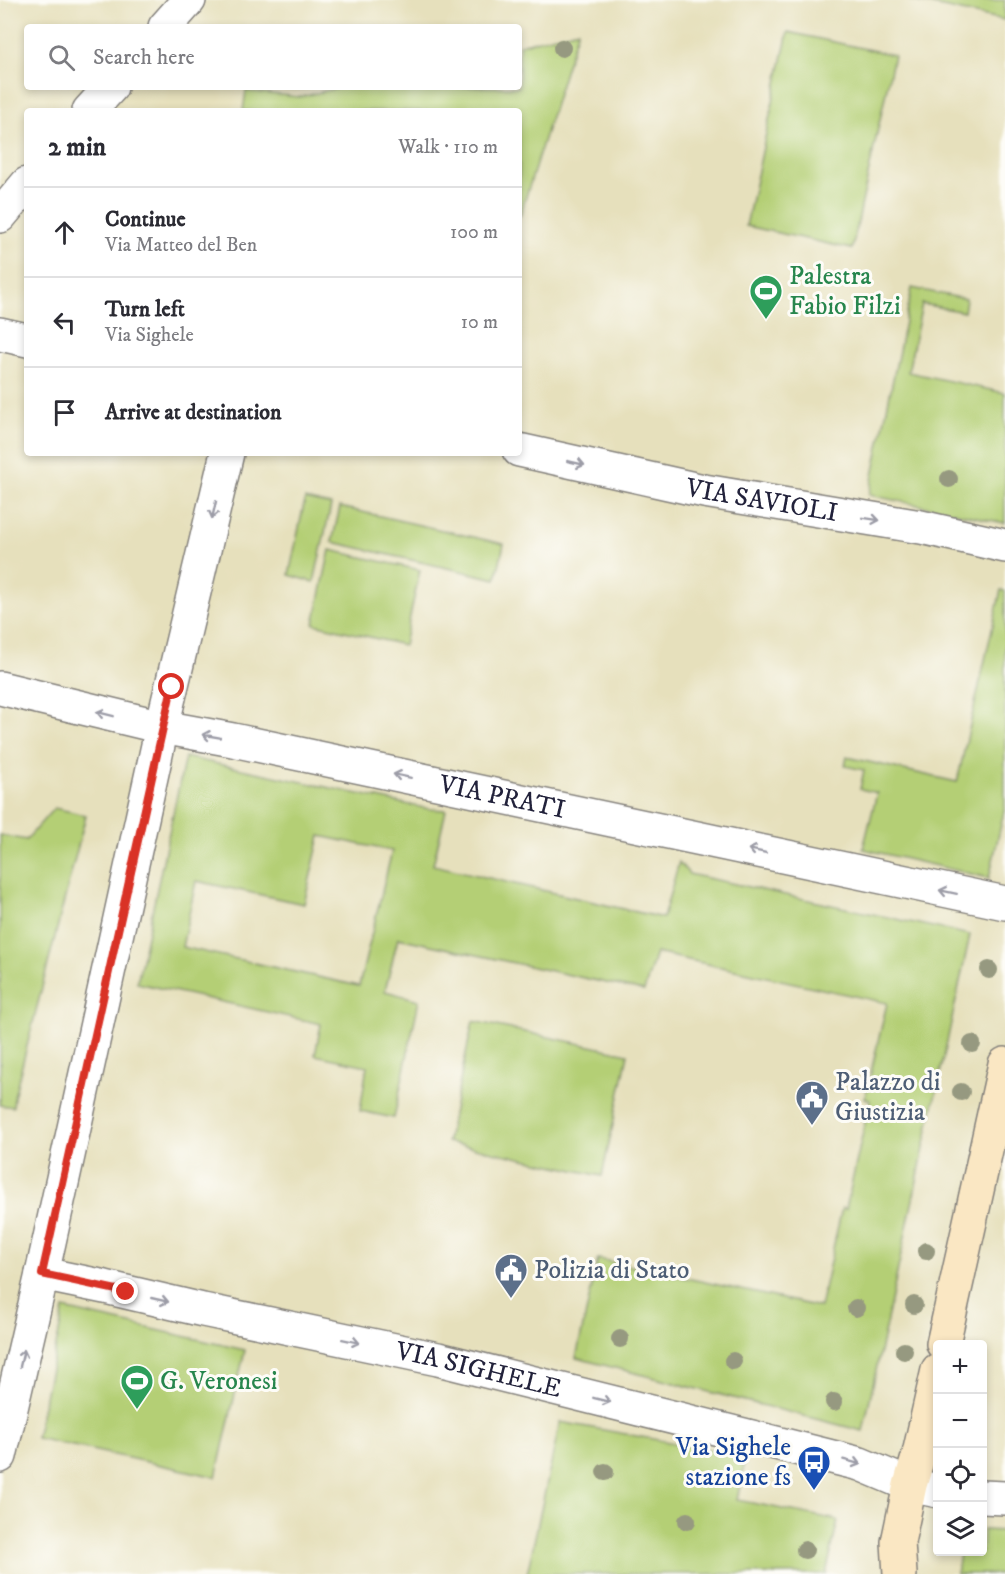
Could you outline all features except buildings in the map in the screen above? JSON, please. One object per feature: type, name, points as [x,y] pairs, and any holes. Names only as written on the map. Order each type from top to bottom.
[{"type":"main road","points":[[944,1340],[1005,1064]]},
{"type":"main road","points":[[877,1574],[899,1558],[924,1488],[919,1454],[933,1392]]},
{"type":"street","points":[[168,24],[189,0]]},
{"type":"street","points":[[92,108],[108,90]]},
{"type":"street","points":[[0,216],[24,188]]},
{"type":"street","points":[[0,334],[24,339]]},
{"type":"street","name":"VIA SAVIOLI","points":[[522,451],[704,491],[921,527],[1005,546]]},
{"type":"street","points":[[0,1456],[162,728],[226,456]]},
{"type":"street","name":"VIA PRATI","points":[[0,688],[162,728],[233,740],[1005,903]]},
{"type":"street","name":"VIA SIGHELE","points":[[42,1274],[438,1359],[860,1464],[924,1488]]},
{"type":"street","points":[[987,1497],[1005,1498]]},
{"type":"green space","points":[[909,0],[1005,0],[1005,20]]},
{"type":"green space","points":[[578,30],[522,210],[522,108],[243,108],[246,91],[300,97],[329,90],[522,90],[522,44]]},
{"type":"green space","points":[[788,32],[894,55],[852,249],[746,226]]},
{"type":"green space","points":[[912,288],[966,299],[964,312],[922,304],[908,372],[1005,393],[1005,523],[869,495]]},
{"type":"green space","points":[[305,499],[331,505],[314,582],[289,575]]},
{"type":"green space","points":[[340,507],[504,544],[496,579],[332,542]]},
{"type":"green space","points":[[330,550],[420,570],[404,645],[314,624]]},
{"type":"green space","points":[[1001,590],[1005,591],[1005,807],[989,878],[863,849],[877,793],[860,789],[864,770],[845,766],[847,757],[957,782]]},
{"type":"green space","points":[[185,757],[429,809],[446,810],[433,865],[663,918],[679,862],[689,874],[970,935],[863,1431],[576,1358],[598,1259],[820,1307],[842,1208],[846,1209],[870,1100],[865,1098],[887,1003],[656,953],[644,991],[398,938],[385,991],[419,1000],[394,1118],[360,1111],[367,1066],[315,1055],[321,1024],[137,983]],"holes":[[[320,836],[392,851],[359,986],[182,947],[196,881],[304,904]]]},
{"type":"green space","points":[[54,808],[86,815],[13,1107],[0,1105],[0,835],[26,840]]},
{"type":"green space","points":[[473,1021],[628,1054],[602,1176],[447,1142]]},
{"type":"green space","name":"G. Veronesi","points":[[64,1309],[245,1350],[216,1477],[36,1438]]},
{"type":"green space","points":[[560,1422],[746,1456],[737,1500],[838,1520],[826,1574],[527,1574]]},
{"type":"green space","points":[[987,1530],[1005,1531],[1005,1574],[957,1574],[959,1556],[987,1556]]},
{"type":"place","name":"Palestra Fabio Filzi","points":[[766,320]]},
{"type":"place","name":"Palazzo di Giustizia","points":[[812,1126]]},
{"type":"place","name":"Polizia di Stato","points":[[511,1299]]},
{"type":"place","name":"G. Veronesi","points":[[137,1410]]},
{"type":"place","name":"Via Sighele stazione fs","points":[[814,1491]]},
{"type":"route","points":[[126,1292],[42,1274],[172,687]]}]
